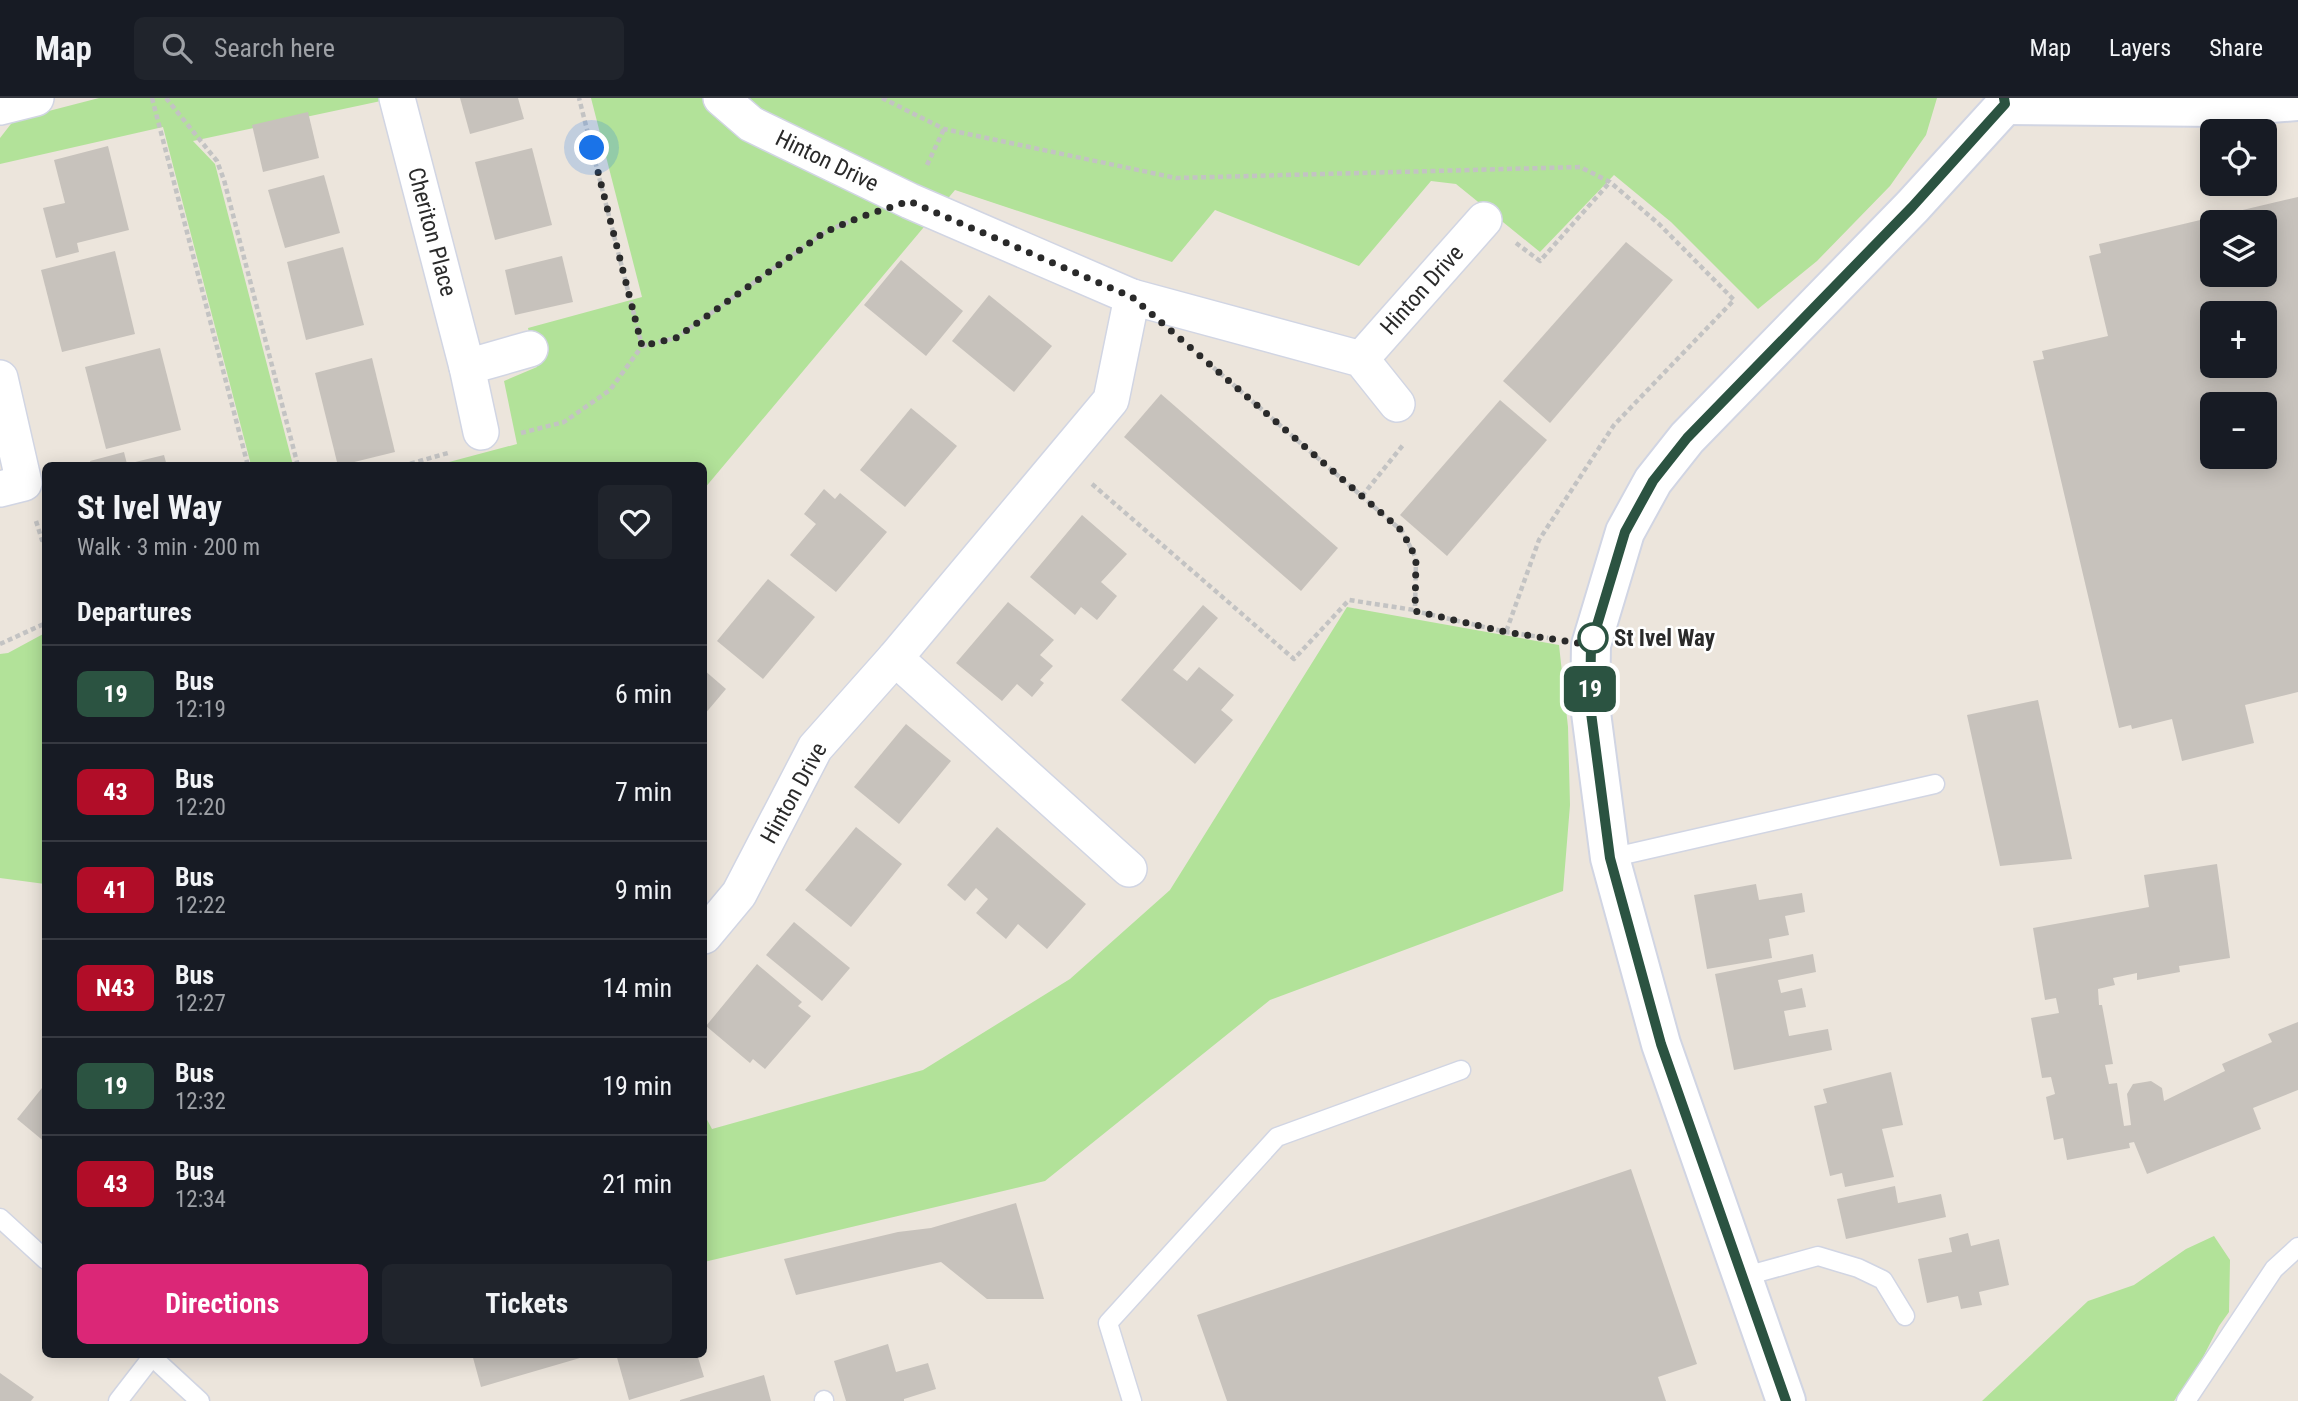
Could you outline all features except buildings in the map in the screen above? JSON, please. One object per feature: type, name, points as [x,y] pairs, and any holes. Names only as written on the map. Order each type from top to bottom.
[{"type":"street","points":[[0,107],[36,98]]},
{"type":"street","name":"Cheriton Place","points":[[397,98],[467,367],[496,434]]},
{"type":"street","name":"Hinton Drive","points":[[721,98],[751,124],[909,201],[1132,297],[1361,359],[1484,220]]},
{"type":"street","points":[[1786,1401],[1661,1044],[1610,858],[1590,705],[1591,645],[1625,532],[1653,481],[1687,438],[1903,217],[2004,101],[2298,101]]},
{"type":"street","name":"Hinton Drive","points":[[707,932],[739,894],[815,748],[895,658],[1111,400],[1132,297]]},
{"type":"street","points":[[467,367],[530,349]]},
{"type":"street","points":[[1361,359],[1398,404]]},
{"type":"street","points":[[0,378],[23,483],[0,489]]},
{"type":"street","points":[[895,658],[1129,869]]},
{"type":"lane","points":[[1610,858],[1935,784]]},
{"type":"lane","points":[[1132,1401],[1108,1324],[1277,1137],[1461,1070]]},
{"type":"lane","points":[[0,1218],[42,1256]]},
{"type":"lane","points":[[2186,1401],[2274,1269],[2298,1247]]},
{"type":"lane","points":[[1742,1276],[1818,1256],[1858,1268],[1883,1280],[1905,1316]]},
{"type":"lane","points":[[118,1401],[149,1358]]},
{"type":"lane","points":[[152,1358],[200,1401]]},
{"type":"path","points":[[152,98],[247,462]]},
{"type":"path","points":[[166,98],[217,161],[224,180],[297,462]]},
{"type":"path","points":[[579,98],[642,346]]},
{"type":"path","points":[[496,434],[564,422],[610,390],[642,346],[676,338],[825,232],[909,201],[944,129]]},
{"type":"path","points":[[1484,220],[1540,261],[1610,182]]},
{"type":"path","points":[[1205,360],[1402,531],[1416,558],[1415,611]]},
{"type":"path","points":[[1362,496],[1415,429],[1398,404]]},
{"type":"path","points":[[415,462],[449,452]]},
{"type":"path","points":[[1062,459],[1294,659],[1349,600],[1415,611],[1506,632],[1591,645]]},
{"type":"path","points":[[1506,632],[1517,601]]},
{"type":"path","points":[[0,644],[42,624]]},
{"type":"green space","points":[[99,98],[395,98],[193,141],[215,164],[292,462],[250,462],[163,127],[0,164],[0,138],[14,120]]},
{"type":"green space","points":[[591,98],[1937,98],[1926,135],[1890,186],[1817,261],[1758,309],[1671,222],[1614,175],[1540,252],[1456,184],[1431,181],[1359,266],[1215,210],[1172,262],[955,190],[707,485],[707,462],[449,462],[517,444],[504,381],[537,367],[528,328],[642,297]]},
{"type":"green space","points":[[1347,607],[1559,645],[1568,727],[1570,805],[1563,891],[1270,1000],[1045,1181],[707,1261],[707,1120],[712,1129],[923,1070],[1070,979],[1170,890]]},
{"type":"green space","points":[[42,635],[42,884],[0,878],[0,654],[8,653]]},
{"type":"green space","points":[[2214,1236],[2230,1260],[2229,1312],[2199,1365],[2174,1401],[1982,1401],[2088,1301],[2134,1285],[2186,1249]]},
{"type":"bus line","name":"19","points":[[1786,1401],[1661,1044],[1610,858],[1590,705],[1591,645],[1625,532],[1653,481],[1687,438],[1912,207],[2005,104],[2004,98]]},
{"type":"place","name":"St Ivel Way","points":[[1593,638]]},
{"type":"route","points":[[592,148],[642,346],[676,338],[825,232],[909,201],[1132,297],[1402,531],[1416,558],[1415,611],[1506,632],[1591,645],[1593,638]]}]
